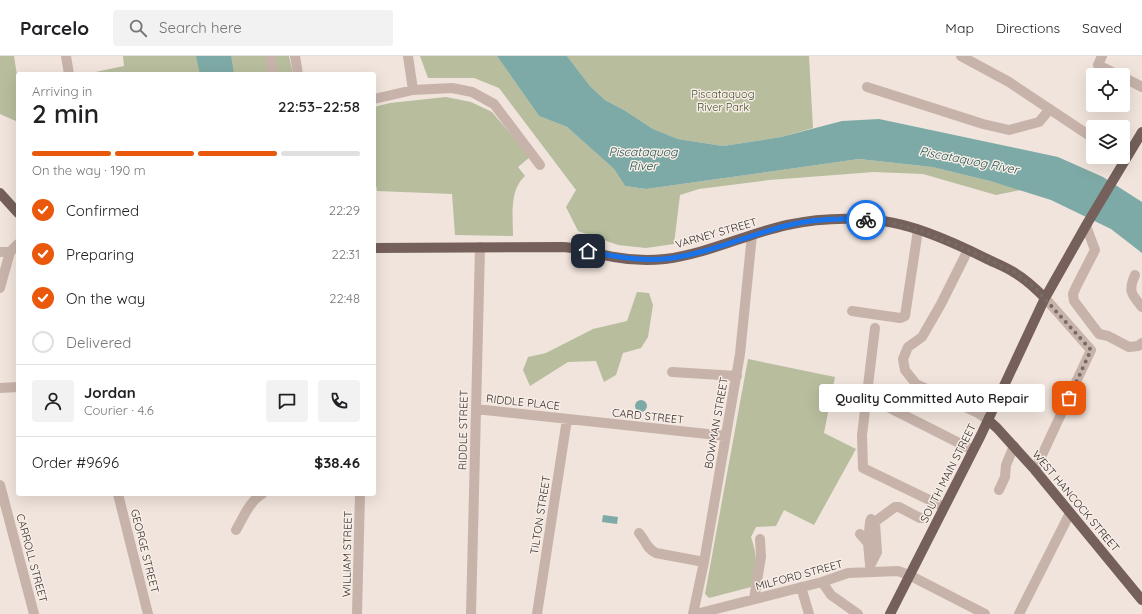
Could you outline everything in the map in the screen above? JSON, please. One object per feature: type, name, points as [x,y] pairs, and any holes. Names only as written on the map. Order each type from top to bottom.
[{"type":"main road","name":"SOUTH MAIN STREET","points":[[1130,151],[1139,143],[1142,132]]},
{"type":"main road","name":"SOUTH MAIN STREET","points":[[890,614],[988,420],[1045,298],[1120,164]]},
{"type":"main road","points":[[0,193],[16,211]]},
{"type":"main road","name":"VARNEY STREET","points":[[376,248],[563,247],[628,259],[664,259],[702,251],[785,225],[805,221],[839,218],[885,221],[918,230],[968,250],[1014,272],[1035,288],[1045,298]]},
{"type":"main road","name":"WEST HANCOCK STREET","points":[[988,420],[1035,470],[1142,600]]},
{"type":"street","points":[[66,56],[69,72]]},
{"type":"street","points":[[270,56],[273,72]]},
{"type":"street","points":[[295,56],[298,72]]},
{"type":"street","points":[[408,56],[414,90]]},
{"type":"street","points":[[961,56],[1010,82],[1086,133]]},
{"type":"street","points":[[1102,56],[1098,65],[1104,68]]},
{"type":"street","points":[[1130,81],[1142,87]]},
{"type":"street","points":[[867,87],[983,124],[1009,130],[1039,122],[1050,110]]},
{"type":"street","points":[[376,99],[414,90],[452,88],[472,92],[494,104],[540,164]]},
{"type":"street","points":[[1087,224],[1095,250],[1076,287],[1074,301],[1099,334],[1108,336],[1129,347],[1138,346],[1142,343]]},
{"type":"street","points":[[852,311],[900,318],[905,316],[918,230]]},
{"type":"street","name":"BOWMAN STREET","points":[[694,614],[737,376],[746,306],[752,235]]},
{"type":"street","points":[[0,288],[5,252],[16,245]]},
{"type":"street","name":"RIDDLE STREET","points":[[471,614],[480,247]]},
{"type":"street","points":[[968,250],[941,304],[922,337],[908,347],[903,359],[905,370],[916,384],[978,413],[988,420]]},
{"type":"street","points":[[1135,275],[1131,290],[1133,297],[1142,307]]},
{"type":"street","points":[[1035,470],[1091,350],[1045,298]]},
{"type":"street","points":[[875,328],[862,435],[863,468],[944,507]]},
{"type":"street","points":[[1087,346],[1099,334]]},
{"type":"street","points":[[672,372],[737,376]]},
{"type":"street","points":[[0,388],[16,387]]},
{"type":"street","points":[[866,396],[973,450]]},
{"type":"street","name":"RIDDLE PLACE","points":[[476,409],[567,419]]},
{"type":"street","name":"CARD STREET","points":[[567,419],[726,436]]},
{"type":"street","name":"TILTON STREET","points":[[537,614],[567,419]]},
{"type":"street","points":[[999,490],[1005,477],[1006,465],[1014,446]]},
{"type":"street","name":"CARROLL STREET","points":[[0,485],[34,614]]},
{"type":"street","name":"GEORGE STREET","points":[[118,496],[148,614]]},
{"type":"street","points":[[236,530],[249,507],[258,496]]},
{"type":"street","name":"WILLIAM STREET","points":[[357,614],[360,496]]},
{"type":"street","points":[[870,569],[868,543],[870,522],[872,518],[896,502],[922,513],[925,518]]},
{"type":"street","points":[[870,569],[877,552],[875,523],[895,507],[899,507],[920,518],[925,518],[936,523]]},
{"type":"street","points":[[1019,614],[1070,513]]},
{"type":"street","points":[[639,533],[644,538],[649,550],[656,553],[704,562]]},
{"type":"street","points":[[860,534],[868,543]]},
{"type":"street","points":[[754,599],[761,557],[760,539]]},
{"type":"street","name":"MILFORD STREET","points":[[694,614],[822,582],[848,573],[870,569],[898,571],[909,575],[985,614]]},
{"type":"street","points":[[822,582],[831,595],[858,614]]},
{"type":"street","points":[[801,587],[810,614]]},
{"type":"green space","points":[[0,56],[14,56],[16,72],[16,121],[0,114]]},
{"type":"green space","points":[[123,56],[289,56],[293,72],[96,72],[124,66]]},
{"type":"green space","points":[[420,56],[497,56],[539,116],[567,127],[614,169],[625,186],[646,189],[859,159],[932,167],[1021,190],[996,195],[923,174],[874,172],[769,180],[699,189],[680,195],[674,244],[646,248],[618,245],[578,231],[566,207],[576,190],[499,88],[474,78],[428,78]]},
{"type":"green space","name":"Piscataquog River Park","points":[[567,56],[809,56],[813,128],[781,137],[723,146],[678,139],[653,129],[624,110],[605,100],[590,86]]},
{"type":"green space","points":[[446,97],[471,102],[492,112],[530,157],[518,167],[525,176],[516,189],[514,196],[513,236],[455,235],[452,194],[377,191],[376,106],[390,103]]},
{"type":"green space","points":[[637,292],[649,293],[653,305],[648,337],[641,348],[623,353],[616,375],[604,382],[596,361],[568,362],[530,386],[523,370],[528,357],[546,353],[593,329],[627,321]]},
{"type":"green space","points":[[748,359],[835,377],[824,433],[856,449],[814,525],[784,510],[776,526],[756,527],[751,537],[756,562],[751,587],[709,598],[705,594]]},
{"type":"water","points":[[196,56],[231,56],[234,72],[200,72]]},
{"type":"water","name":"Piscataquog River","points":[[497,56],[567,56],[590,86],[605,100],[624,110],[653,129],[678,139],[723,146],[781,137],[842,121],[879,119],[1058,157],[1103,177],[1142,202],[1142,253],[1111,229],[1051,200],[990,181],[932,167],[859,159],[646,189],[625,186],[614,169],[567,127],[539,116]]},
{"type":"water","points":[[639,400],[643,400],[647,406],[643,412],[639,412],[635,408],[635,404]]},
{"type":"water","points":[[603,515],[618,517],[617,524],[602,522]]},
{"type":"way so far","points":[[866,220],[885,221],[918,230],[968,250],[1014,272],[1025,279],[1045,298],[1091,350],[1069,398]]},
{"type":"place","name":"Quality Committed Auto Repair","points":[[1069,398]]},
{"type":"route","points":[[588,251],[628,259],[664,259],[702,251],[785,225],[805,221],[839,218],[866,220]]}]
